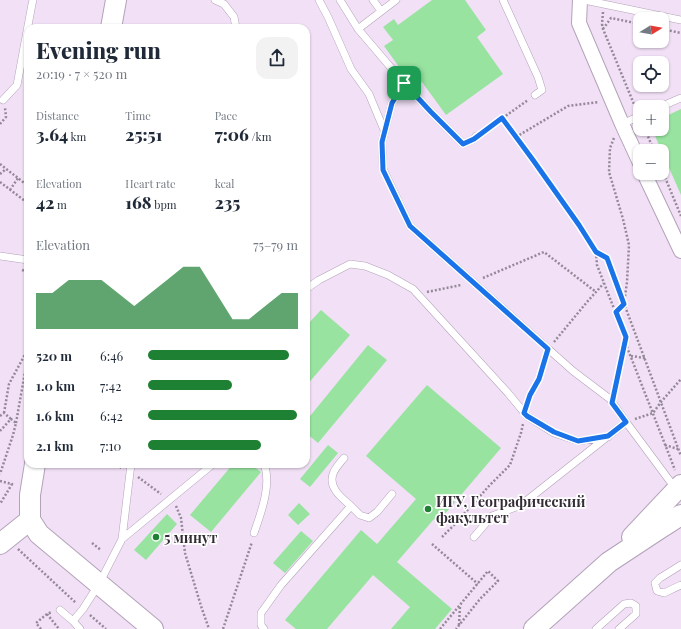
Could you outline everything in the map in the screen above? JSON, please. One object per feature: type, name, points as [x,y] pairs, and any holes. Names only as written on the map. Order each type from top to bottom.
[{"type":"street","points":[[112,24],[116,0]]},
{"type":"street","points":[[580,0],[579,23],[612,101],[618,130],[633,152]]},
{"type":"street","points":[[647,180],[681,251]]},
{"type":"street","points":[[34,468],[30,495],[30,520],[39,534],[153,629]]},
{"type":"street","points":[[534,629],[609,562],[678,482]]},
{"type":"street","points":[[609,562],[681,515]]},
{"type":"street","points":[[6,544],[30,520]]},
{"type":"lane","points":[[28,24],[33,0]]},
{"type":"lane","points":[[215,0],[224,4],[234,17],[235,24]]},
{"type":"lane","points":[[319,0],[351,69],[369,94],[384,130]]},
{"type":"lane","points":[[340,0],[358,29],[431,112],[463,144],[474,139],[476,136]]},
{"type":"lane","points":[[373,0],[381,11]]},
{"type":"lane","points":[[358,29],[396,0]]},
{"type":"lane","points":[[503,0],[538,77],[542,90],[535,95]]},
{"type":"lane","points":[[584,0],[681,20]]},
{"type":"lane","points":[[4,100],[17,85],[24,47]]},
{"type":"lane","points":[[404,83],[392,103],[384,130],[382,142],[383,170],[410,226],[573,371],[610,399],[626,422],[678,482]]},
{"type":"lane","points":[[669,103],[681,98]]},
{"type":"lane","points":[[618,130],[633,120]]},
{"type":"lane","points":[[0,256],[24,259]]},
{"type":"lane","points":[[310,286],[350,264],[365,266],[388,275],[413,289],[508,393],[527,416],[554,432],[578,441],[608,436]]},
{"type":"lane","points":[[474,537],[492,516],[521,505],[626,422]]},
{"type":"lane","points":[[344,458],[333,473],[331,481],[334,489],[360,515],[369,518],[378,512],[392,494]]},
{"type":"lane","points":[[73,621],[83,609],[99,584],[122,539],[130,468]]},
{"type":"lane","points":[[122,539],[208,468]]},
{"type":"lane","points":[[254,533],[264,502],[267,472],[266,468]]},
{"type":"lane","points":[[264,629],[261,625],[261,614],[281,585],[351,506]]},
{"type":"lane","points":[[681,565],[660,578],[655,583],[657,591],[664,593],[681,585]]},
{"type":"lane","points":[[596,629],[624,604],[631,603],[636,606],[636,614],[619,629]]},
{"type":"lane","points":[[60,610],[80,629]]},
{"type":"path","points":[[604,4],[603,29],[633,100]]},
{"type":"path","points":[[603,29],[611,18],[633,23]]},
{"type":"path","points":[[669,30],[681,33]]},
{"type":"path","points":[[476,136],[535,95]]},
{"type":"path","points":[[0,124],[6,117],[4,100]]},
{"type":"path","points":[[516,137],[568,106],[612,101]]},
{"type":"path","points":[[502,118],[579,225],[596,252],[598,265],[604,283],[626,337],[612,403]]},
{"type":"path","points":[[616,312],[624,304],[629,245],[609,172],[610,148],[618,130]]},
{"type":"path","points":[[0,164],[24,183]]},
{"type":"path","points":[[0,174],[6,169]]},
{"type":"path","points":[[10,190],[18,178]]},
{"type":"path","points":[[666,180],[681,216]]},
{"type":"path","points":[[0,182],[24,200]]},
{"type":"path","points":[[413,289],[429,292],[452,286],[473,283],[544,252],[596,292]]},
{"type":"path","points":[[596,252],[607,258],[681,456]]},
{"type":"path","points":[[442,537],[510,465],[521,433],[524,413],[530,395],[539,379],[548,349],[604,283]]},
{"type":"path","points":[[625,342],[678,482]]},
{"type":"path","points":[[0,416],[4,412],[9,384],[24,356]]},
{"type":"path","points":[[630,356],[645,358]]},
{"type":"path","points":[[0,474],[14,435],[24,378]]},
{"type":"path","points":[[626,422],[653,413],[681,379]]},
{"type":"path","points":[[4,412],[16,423]]},
{"type":"path","points":[[0,431],[10,419]]},
{"type":"path","points":[[665,445],[678,449]]},
{"type":"path","points":[[122,468],[146,483],[176,506],[180,518],[185,553],[209,629]]},
{"type":"path","points":[[0,481],[12,484],[0,504]]},
{"type":"path","points":[[223,629],[246,562],[254,533]]},
{"type":"path","points":[[92,543],[101,550]]},
{"type":"path","points":[[6,544],[106,629]]},
{"type":"path","points":[[432,544],[478,584]]},
{"type":"path","points":[[440,629],[488,572],[498,581],[480,599],[456,629]]},
{"type":"path","points":[[459,625],[460,606]]},
{"type":"path","points":[[41,629],[36,623],[47,614],[60,610]]},
{"type":"path","points":[[47,614],[59,629]]},
{"type":"building","points":[[432,0],[465,0],[486,30],[477,37],[503,74],[446,115],[422,82],[414,87],[384,46],[393,40],[383,27],[394,19],[398,25]]},
{"type":"building","points":[[681,109],[681,195],[669,168],[669,144],[659,144],[655,136],[669,136],[669,115]]},
{"type":"building","points":[[321,310],[350,335],[310,381],[310,322]]},
{"type":"building","points":[[368,345],[387,360],[318,443],[310,436],[310,416]]},
{"type":"building","name":"ИГУ, Географический факультет","points":[[427,385],[501,448],[438,522],[434,519],[397,562],[452,609],[435,629],[391,629],[410,607],[373,575],[327,629],[296,629],[285,620],[361,530],[377,544],[416,499],[366,456]]},
{"type":"building","points":[[328,445],[338,453],[310,487],[300,479]]},
{"type":"building","points":[[230,468],[256,468],[261,472],[211,532],[190,515]]},
{"type":"building","points":[[299,503],[310,514],[298,525],[288,515]]},
{"type":"building","name":"5 минут","points":[[167,514],[177,524],[146,560],[134,550]]},
{"type":"building","points":[[301,531],[313,541],[285,573],[273,563]]},
{"type":"place","name":"ИГУ, Географический факультет","points":[[428,509]]},
{"type":"place","name":"5 минут","points":[[156,537]]},
{"type":"route","points":[[404,83],[463,144],[474,139],[502,118],[579,225],[596,252],[607,258],[624,304],[616,312],[626,337],[612,403],[626,422],[608,436],[578,441],[554,432],[524,413],[530,395],[539,379],[548,349],[410,226],[383,170],[382,142],[384,130],[392,103],[404,83]]}]
